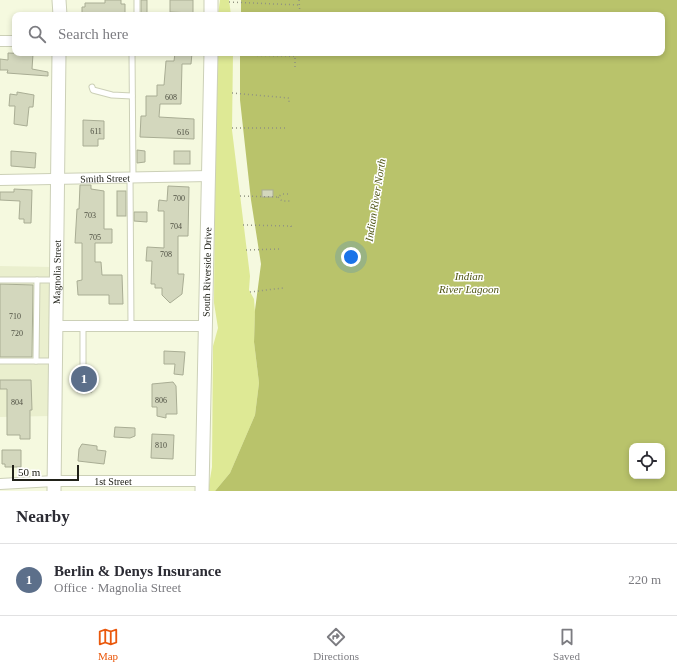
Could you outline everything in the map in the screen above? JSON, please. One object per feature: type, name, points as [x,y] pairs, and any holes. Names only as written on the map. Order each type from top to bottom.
[{"type":"street","points":[[59,0],[60,12]]},
{"type":"street","points":[[211,0],[211,12]]},
{"type":"street","points":[[0,41],[12,41]]},
{"type":"street","name":"Magnolia Street","points":[[54,486],[57,178],[60,56]]},
{"type":"street","name":"South Riverside Drive","points":[[202,486],[211,56]]},
{"type":"street","name":"Smith Street","points":[[0,180],[209,176]]},
{"type":"street","points":[[55,326],[206,326]]},
{"type":"street","name":"1st Street","points":[[0,484],[54,486],[202,486]]},
{"type":"lane","points":[[136,12],[137,0]]},
{"type":"lane","points":[[132,56],[132,326]]},
{"type":"lane","points":[[92,87],[93,90],[112,95],[132,96]]},
{"type":"lane","points":[[0,280],[56,280]]},
{"type":"lane","points":[[36,361],[37,280]]},
{"type":"lane","points":[[83,326],[83,364]]},
{"type":"lane","points":[[0,361],[55,362]]},
{"type":"path","points":[[299,0],[300,12]]},
{"type":"path","points":[[229,2],[299,5]]},
{"type":"path","points":[[295,56],[295,67]]},
{"type":"path","points":[[232,93],[289,98],[289,103]]},
{"type":"path","points":[[232,128],[287,128]]},
{"type":"path","points":[[240,196],[278,197],[282,194],[291,194]]},
{"type":"path","points":[[278,197],[282,201],[291,202]]},
{"type":"path","points":[[243,225],[290,226],[291,230]]},
{"type":"path","points":[[246,250],[279,249]]},
{"type":"path","points":[[250,292],[283,288]]},
{"type":"shaded area","points":[[220,0],[229,0],[231,12],[218,12]]},
{"type":"shaded area","points":[[216,56],[233,56],[232,130],[250,276],[249,290],[254,299],[254,342],[259,383],[255,415],[230,473],[215,491],[208,491],[212,467],[213,346],[218,328],[214,303]]},
{"type":"shaded area","points":[[0,266],[51,267],[50,416],[0,417]]},
{"type":"water","name":"Indian River Lagoon","points":[[241,0],[677,0],[677,491],[215,491],[230,473],[255,415],[259,383],[254,342],[255,310],[261,264],[251,200],[240,100],[240,56],[665,56],[665,12],[241,12]]},
{"type":"building","points":[[105,0],[121,0],[121,4],[125,4],[125,12],[82,12],[82,7],[85,7],[85,3],[105,3]]},
{"type":"building","points":[[141,0],[147,0],[147,12],[141,12]]},
{"type":"building","points":[[170,0],[193,0],[193,12],[170,12]]},
{"type":"building","points":[[8,53],[12,53],[12,56],[33,56],[32,69],[48,72],[48,76],[7,73],[8,70],[0,70],[0,59],[8,60]]},
{"type":"building","points":[[175,56],[192,56],[191,64],[182,64],[181,104],[160,104],[159,117],[194,119],[194,139],[140,137],[141,116],[146,116],[146,96],[157,96],[157,85],[164,85],[166,61],[174,61]]},
{"type":"building","points":[[17,92],[34,95],[33,107],[29,107],[27,126],[14,124],[15,106],[9,106],[10,94],[17,95]]},
{"type":"building","points":[[83,120],[104,121],[104,139],[98,139],[98,146],[83,146]]},
{"type":"building","points":[[137,150],[145,151],[145,162],[137,163]]},
{"type":"building","points":[[11,151],[36,153],[35,168],[11,166]]},
{"type":"building","points":[[174,151],[190,151],[190,164],[174,164]]},
{"type":"building","points":[[80,185],[91,185],[91,189],[104,191],[104,229],[112,229],[112,243],[95,243],[95,262],[101,262],[102,275],[122,275],[123,304],[109,304],[109,295],[78,295],[77,281],[82,280],[82,243],[75,243]]},
{"type":"building","points":[[168,186],[189,187],[188,236],[178,236],[178,274],[184,274],[182,294],[170,303],[162,295],[162,288],[155,288],[155,284],[151,284],[152,261],[146,261],[147,247],[164,248],[164,211],[158,211],[159,200],[167,201]]},
{"type":"building","points":[[14,189],[32,190],[31,223],[24,223],[24,219],[19,219],[20,201],[0,200],[0,192],[14,192]]},
{"type":"building","points":[[262,190],[273,190],[273,197],[262,197]]},
{"type":"building","points":[[117,191],[126,191],[126,216],[117,216]]},
{"type":"building","points":[[134,212],[147,212],[147,222],[134,221]]},
{"type":"building","points":[[0,284],[33,285],[32,357],[0,357]]},
{"type":"building","points":[[164,351],[185,352],[183,375],[174,374],[175,364],[164,364]]},
{"type":"building","points":[[82,369],[92,370],[92,392],[77,392],[77,383],[82,384]]},
{"type":"building","points":[[0,380],[31,380],[32,410],[30,410],[30,439],[20,439],[20,435],[7,435],[7,389],[0,389]]},
{"type":"building","points":[[173,382],[176,386],[177,414],[166,414],[166,418],[157,416],[157,407],[152,407],[152,384]]},
{"type":"building","points":[[115,427],[135,428],[135,436],[130,438],[114,437]]},
{"type":"building","points":[[152,434],[174,435],[173,459],[151,458]]},
{"type":"building","points":[[82,444],[97,446],[97,450],[106,451],[104,464],[78,461],[79,449]]},
{"type":"building","points":[[2,450],[21,450],[21,467],[5,467],[5,464],[2,464]]},
{"type":"place","name":"Berlin & Denys Insurance","points":[[84,379]]},
{"type":"water label","name":"Indian River North","points":[[375,200]]}]
